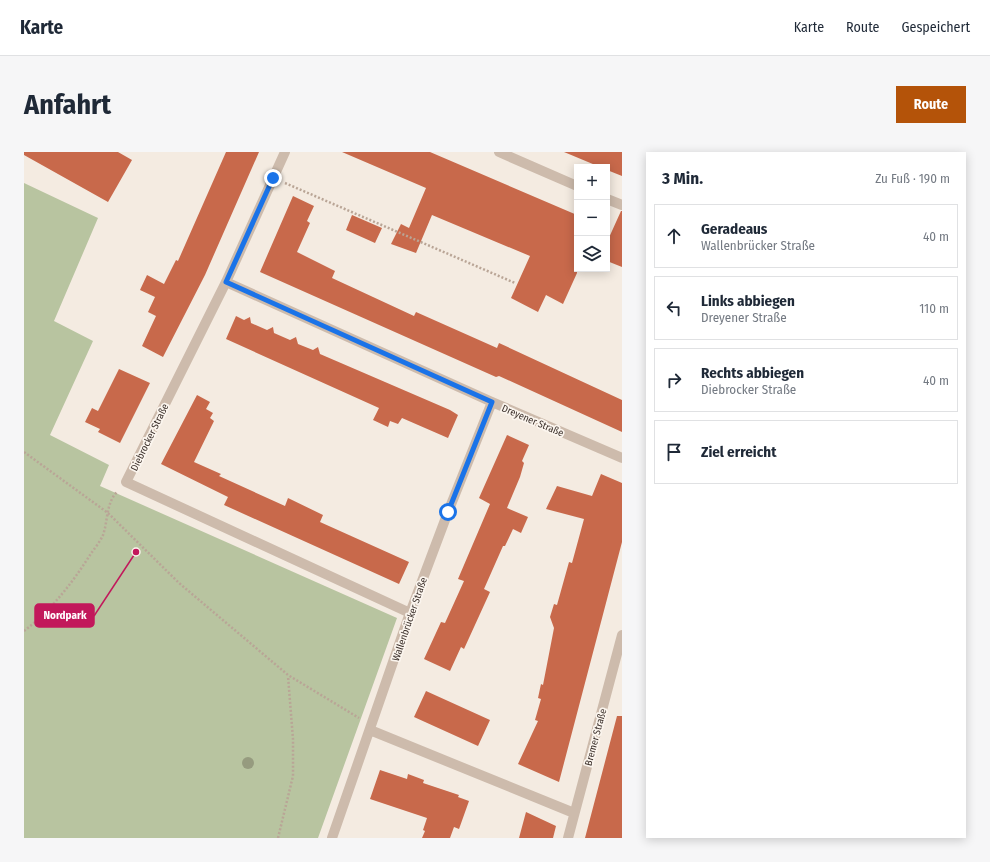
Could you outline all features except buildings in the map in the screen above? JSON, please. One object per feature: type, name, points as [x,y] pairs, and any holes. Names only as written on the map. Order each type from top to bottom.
[{"type":"street","name":"Diebrocker Straße","points":[[285,152],[226,282],[126,482],[410,614]]},
{"type":"street","points":[[499,152],[574,185]]},
{"type":"street","points":[[610,200],[622,205]]},
{"type":"street","name":"Dreyener Straße","points":[[226,282],[492,402],[622,458]]},
{"type":"street","name":"Wallenbrücker Straße","points":[[332,838],[410,614],[448,512],[492,402]]},
{"type":"street","name":"Bremer Straße","points":[[568,838],[622,635]]},
{"type":"street","points":[[372,726],[574,813]]},
{"type":"path","points":[[273,178],[515,283]]},
{"type":"path","points":[[24,452],[108,513],[179,583],[288,675],[372,726]]},
{"type":"path","points":[[24,632],[51,608],[81,570],[103,535],[114,496],[126,482]]},
{"type":"path","points":[[278,838],[293,776],[293,739],[288,675]]},
{"type":"green space","points":[[24,183],[98,218],[54,321],[93,341],[50,435],[109,465],[100,486],[397,618],[318,838],[24,838]]},
{"type":"place","name":"Nordpark","points":[[136,552]]},
{"type":"route","points":[[273,178],[226,282],[492,402],[448,512]]}]
